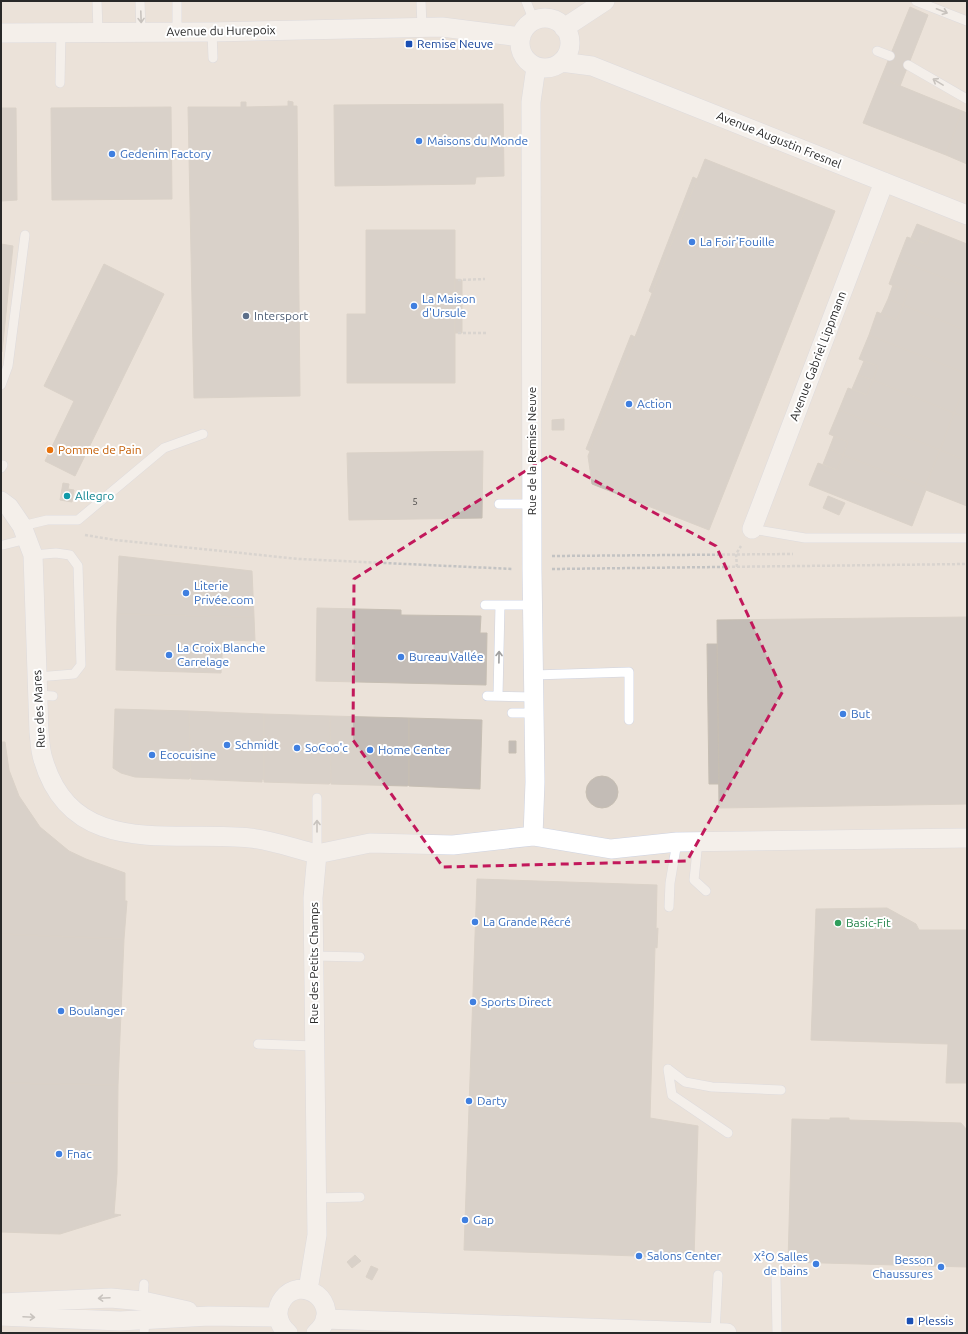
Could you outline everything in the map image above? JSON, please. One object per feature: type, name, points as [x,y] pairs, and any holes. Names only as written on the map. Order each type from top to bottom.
[{"type":"street","points":[[566,46],[550,19],[542,18],[534,20],[528,24],[521,44],[531,64],[538,67],[554,66],[566,46],[600,3]]},
{"type":"street","name":"Avenue du Hurepoix","points":[[1,33],[212,32],[442,27],[521,44]]},
{"type":"street","name":"Avenue Augustin Fresnel","points":[[566,46],[592,66],[967,215]]},
{"type":"street","name":"Rue de la Remise Neuve","points":[[533,836],[535,782],[532,566],[531,102],[535,74],[538,67]]},
{"type":"street","name":"Avenue Gabriel Lippmann","points":[[752,529],[884,182]]},
{"type":"street","points":[[1,501],[8,508],[27,540]]},
{"type":"street","name":"Rue des Mares","points":[[27,540],[43,689],[36,735],[48,774],[58,793],[70,806],[89,821],[108,830],[131,835],[251,838],[318,854]]},
{"type":"street","points":[[318,854],[370,843],[453,845],[533,836],[611,849],[698,841],[967,838]]},
{"type":"street","name":"Rue des Petits Champs","points":[[308,1290],[317,1235],[313,898],[318,854]]},
{"type":"street","points":[[288,1333],[280,1324],[278,1310],[285,1296],[299,1289],[308,1290],[320,1297],[324,1304],[321,1326],[727,1333]]},
{"type":"street","points":[[1,1303],[111,1298],[144,1293],[209,1316]]},
{"type":"street","points":[[1,1316],[145,1326],[209,1316],[278,1317]]},
{"type":"lane","points":[[97,1],[98,32]]},
{"type":"lane","points":[[140,1],[141,32]]},
{"type":"lane","points":[[177,1],[177,32]]},
{"type":"lane","points":[[421,1],[422,27]]},
{"type":"lane","points":[[526,1],[534,20]]},
{"type":"lane","points":[[916,1],[967,21]]},
{"type":"lane","points":[[60,83],[61,32]]},
{"type":"lane","points":[[212,32],[213,58]]},
{"type":"lane","points":[[876,51],[890,56]]},
{"type":"lane","points":[[908,65],[967,99]]},
{"type":"lane","points":[[1,385],[8,366],[26,235]]},
{"type":"lane","points":[[3,545],[27,540],[47,520],[78,520],[164,448],[203,434]]},
{"type":"lane","points":[[499,504],[532,504]]},
{"type":"lane","points":[[752,529],[805,538],[967,538]]},
{"type":"lane","points":[[27,540],[56,553],[70,555],[78,566],[79,573],[81,665],[74,674],[43,689]]},
{"type":"lane","points":[[484,605],[533,605]]},
{"type":"lane","points":[[498,696],[500,605]]},
{"type":"lane","points":[[534,675],[629,672],[629,720]]},
{"type":"lane","points":[[487,696],[498,696],[534,705]]},
{"type":"lane","points":[[512,713],[534,705]]},
{"type":"lane","points":[[318,798],[318,854]]},
{"type":"lane","points":[[698,841],[694,880],[706,891]]},
{"type":"lane","points":[[669,907],[670,883],[677,842]]},
{"type":"lane","points":[[314,956],[360,957]]},
{"type":"lane","points":[[258,1044],[314,1046]]},
{"type":"lane","points":[[728,1133],[672,1095],[668,1069],[685,1082],[712,1087],[781,1090]]},
{"type":"lane","points":[[316,1198],[360,1197]]},
{"type":"lane","points":[[715,1333],[718,1275]]},
{"type":"lane","points":[[776,1277],[777,1333]]},
{"type":"path","points":[[458,280],[485,279]]},
{"type":"path","points":[[458,333],[486,333]]},
{"type":"path","points":[[82,534],[115,540],[299,559],[532,566],[967,564]]},
{"type":"path","points":[[532,566],[552,556],[800,554]]},
{"type":"highlighted area","points":[[549,456],[716,546],[783,691],[687,861],[443,867],[353,740],[354,579]]},
{"type":"building","points":[[910,7],[928,15],[900,86],[881,78]]},
{"type":"building","points":[[881,78],[962,111],[946,155],[863,123]]},
{"type":"building","name":"Intersport","points":[[288,101],[293,102],[293,106],[297,106],[300,396],[194,398],[188,107],[241,107],[241,102],[246,102],[246,107],[288,106]]},
{"type":"building","name":"Maisons du Monde","points":[[503,104],[504,176],[476,177],[475,184],[335,186],[334,105]]},
{"type":"building","name":"Gedenim Factory","points":[[171,107],[172,199],[52,200],[51,108]]},
{"type":"building","points":[[1,108],[16,108],[17,200],[1,201]]},
{"type":"building","points":[[962,111],[967,113],[967,164],[946,155]]},
{"type":"building","points":[[705,159],[835,211],[709,530],[592,484],[588,456]]},
{"type":"building","points":[[693,177],[697,179],[652,293],[649,291]]},
{"type":"building","points":[[917,224],[932,230],[927,244],[911,238]]},
{"type":"building","name":"La Maison d'Ursule","points":[[366,230],[455,230],[455,297],[462,297],[462,315],[455,315],[455,383],[347,383],[347,314],[366,314]]},
{"type":"building","points":[[932,230],[967,244],[967,287],[898,260],[907,237],[927,244]]},
{"type":"building","points":[[1,244],[13,246],[2,352],[1,352]]},
{"type":"building","points":[[898,260],[967,287],[967,331],[903,305],[908,291],[889,284]]},
{"type":"building","points":[[104,264],[164,294],[75,476],[45,461],[74,401],[44,386]]},
{"type":"building","points":[[455,279],[462,280],[462,297],[455,297]]},
{"type":"building","points":[[893,285],[908,291],[903,305],[888,299]]},
{"type":"building","points":[[888,299],[903,305],[897,320],[881,314]]},
{"type":"building","points":[[903,305],[967,331],[967,374],[869,335],[877,312],[897,320]]},
{"type":"building","points":[[455,315],[462,315],[462,333],[455,333]]},
{"type":"building","points":[[631,335],[635,337],[590,451],[586,449]]},
{"type":"building","points":[[869,335],[967,374],[967,382],[954,413],[873,380],[878,366],[859,359]]},
{"type":"building","points":[[864,361],[878,366],[873,380],[858,375]]},
{"type":"building","points":[[858,375],[873,380],[867,395],[852,389]]},
{"type":"building","points":[[873,380],[954,413],[940,450],[839,410],[848,388],[867,395]]},
{"type":"building","points":[[967,382],[967,418],[954,413]]},
{"type":"building","points":[[839,410],[940,450],[925,487],[843,455],[848,442],[829,434]]},
{"type":"building","points":[[954,413],[967,418],[967,461],[940,450]]},
{"type":"building","points":[[564,419],[564,430],[552,430],[552,420]]},
{"type":"building","points":[[834,436],[848,442],[843,455],[829,449]]},
{"type":"building","points":[[829,449],[843,455],[837,470],[823,464]]},
{"type":"building","points":[[940,450],[967,461],[967,506],[926,490],[925,487]]},
{"type":"building","points":[[483,451],[482,518],[349,520],[347,453]]},
{"type":"building","points":[[843,455],[925,487],[926,490],[912,526],[809,485],[818,463],[837,470]]},
{"type":"building","name":"Allegro","points":[[63,483],[69,484],[68,489],[74,490],[72,502],[60,500]]},
{"type":"building","points":[[828,496],[845,503],[839,515],[823,508]]},
{"type":"building","name":"Literie Privée.com","points":[[119,556],[252,571],[254,617],[117,614]]},
{"type":"building","name":"Bureau Vallée","points":[[317,608],[401,610],[401,615],[481,616],[480,633],[487,633],[486,685],[316,681]]},
{"type":"building","name":"La Croix Blanche Carrelage","points":[[117,614],[254,617],[255,641],[223,640],[221,673],[116,670]]},
{"type":"building","name":"But","points":[[967,617],[967,804],[719,808],[717,620]]},
{"type":"building","points":[[707,644],[717,644],[719,784],[709,784]]},
{"type":"building","name":"Ecocuisine","points":[[115,709],[189,711],[191,777],[189,779],[135,777],[121,773],[113,768]]},
{"type":"building","name":"Schmidt","points":[[189,711],[264,714],[264,780],[262,779],[262,782],[191,779]]},
{"type":"building","name":"SoCoo'c","points":[[264,714],[330,716],[331,782],[329,784],[264,782]]},
{"type":"building","name":"Home Center","points":[[330,716],[409,718],[409,785],[331,784]]},
{"type":"building","points":[[409,718],[482,720],[480,789],[409,786]]},
{"type":"building","points":[[509,741],[516,741],[516,753],[509,753]]},
{"type":"building","points":[[1,742],[5,742],[9,770],[19,796],[40,827],[69,851],[86,859],[125,873],[125,901],[127,901],[124,939],[1,934]]},
{"type":"building","points":[[602,776],[611,779],[615,783],[618,792],[615,801],[611,805],[602,808],[593,805],[589,801],[586,792],[589,783],[593,779]]},
{"type":"building","points":[[477,879],[657,885],[656,929],[658,928],[657,948],[655,947],[650,1118],[698,1126],[694,1258],[464,1250]]},
{"type":"building","points":[[887,908],[916,924],[919,930],[967,930],[967,1083],[946,1083],[948,1044],[811,1040],[816,909]]},
{"type":"building","name":"Boulanger","points":[[1,934],[124,939],[118,1085],[1,1083]]},
{"type":"building","name":"Fnac","points":[[1,1083],[118,1085],[117,1174],[114,1214],[121,1215],[60,1234],[1,1232]]},
{"type":"building","points":[[830,1118],[849,1118],[849,1120],[961,1123],[967,1130],[967,1267],[788,1262],[792,1119],[830,1120]]},
{"type":"building","points":[[355,1255],[361,1261],[352,1268],[347,1262]]},
{"type":"building","points":[[371,1266],[378,1269],[372,1280],[366,1277]]},
{"type":"place","name":"Remise Neuve","points":[[409,44]]},
{"type":"place","name":"Maisons du Monde","points":[[419,141]]},
{"type":"place","name":"Gedenim Factory","points":[[112,154]]},
{"type":"place","name":"La Foir'Fouille","points":[[692,242]]},
{"type":"place","name":"La Maison d'Ursule","points":[[414,306]]},
{"type":"place","name":"Intersport","points":[[246,316]]},
{"type":"place","name":"Action","points":[[629,404]]},
{"type":"place","name":"Pomme de Pain","points":[[50,450]]},
{"type":"place","name":"Allegro","points":[[67,496]]},
{"type":"place","name":"Literie Privée.com","points":[[186,593]]},
{"type":"place","name":"La Croix Blanche Carrelage","points":[[169,655]]},
{"type":"place","name":"Bureau Vallée","points":[[401,657]]},
{"type":"place","name":"But","points":[[843,714]]},
{"type":"place","name":"Schmidt","points":[[227,745]]},
{"type":"place","name":"SoCoo'c","points":[[297,748]]},
{"type":"place","name":"Home Center","points":[[370,750]]},
{"type":"place","name":"Ecocuisine","points":[[152,755]]},
{"type":"place","name":"La Grande Récré","points":[[475,922]]},
{"type":"place","name":"Basic-Fit","points":[[838,923]]},
{"type":"place","name":"Sports Direct","points":[[473,1002]]},
{"type":"place","name":"Boulanger","points":[[61,1011]]},
{"type":"place","name":"Darty","points":[[469,1101]]},
{"type":"place","name":"Fnac","points":[[59,1154]]},
{"type":"place","name":"Gap","points":[[465,1220]]},
{"type":"place","name":"Salons Center","points":[[639,1256]]},
{"type":"place","name":"X²O Salles de bains","points":[[816,1264]]},
{"type":"place","name":"Besson Chaussures","points":[[941,1267]]},
{"type":"place","name":"Plessis","points":[[910,1321]]}]
